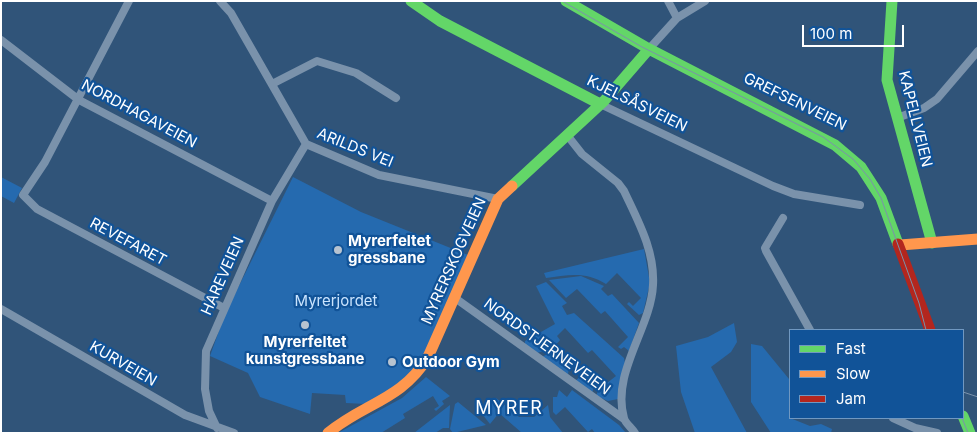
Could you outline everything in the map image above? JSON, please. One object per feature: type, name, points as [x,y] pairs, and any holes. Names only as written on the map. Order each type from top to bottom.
[{"type":"street","points":[[79,100],[129,1]]},
{"type":"street","name":"ARILDS VEI","points":[[220,1],[230,14],[306,144],[379,175],[498,199]]},
{"type":"street","name":"KJELSÅSVEIEN","points":[[411,1],[448,26],[600,104],[773,186],[794,194],[860,205]]},
{"type":"street","name":"GREFSENVEIEN","points":[[566,1],[649,49],[722,86],[740,90],[809,123],[841,140],[854,150],[870,167],[884,188],[899,229],[900,245],[930,329]]},
{"type":"street","points":[[668,1],[677,18]]},
{"type":"street","points":[[649,49],[677,18],[705,1]]},
{"type":"street","name":"KAPELLVEIEN","points":[[892,1],[886,73],[932,242]]},
{"type":"street","name":"NORDHAGAVEIEN","points":[[2,42],[79,100],[272,201]]},
{"type":"street","name":"MYRERSKOGVEIEN","points":[[328,433],[338,424],[399,392],[423,369],[498,199],[600,104],[649,49]]},
{"type":"street","points":[[897,118],[924,108],[937,99],[978,51]]},
{"type":"street","points":[[272,84],[317,61],[356,73],[396,98]]},
{"type":"street","name":"REVEFARET","points":[[79,100],[45,162],[23,195],[37,209],[224,308]]},
{"type":"street","points":[[567,135],[582,154],[618,183],[624,191],[650,252],[653,273],[652,294],[629,360],[622,397],[624,419]]},
{"type":"street","name":"HAREVEIEN","points":[[217,428],[209,411],[205,389],[204,364],[206,351],[272,201],[306,144]]},
{"type":"street","points":[[783,218],[765,248],[809,329]]},
{"type":"street","points":[[900,245],[978,239]]},
{"type":"street","name":"NORDSTJERNEVEIEN","points":[[455,298],[624,419],[635,433]]},
{"type":"street","name":"KURVEIEN","points":[[1,309],[153,398],[217,428],[234,433]]},
{"type":"street","points":[[964,418],[970,433]]},
{"type":"street","points":[[895,419],[915,428],[937,433]]},
{"type":"green space","points":[[1,177],[22,188],[14,203],[1,196]]},
{"type":"green space","name":"Myrerjordet","points":[[293,177],[361,212],[468,255],[419,367],[403,384],[366,404],[346,403],[345,395],[312,393],[310,414],[260,397],[248,373],[210,356],[225,314]]},
{"type":"green space","points":[[644,249],[650,283],[643,313],[639,315],[627,304],[629,302],[633,306],[641,298],[617,273],[606,284],[591,277],[577,275],[546,278],[544,273]]},
{"type":"green space","points":[[581,276],[604,286],[601,289],[608,296],[612,294],[639,323],[629,351],[624,347],[621,349],[618,347],[628,337],[605,311],[601,314],[577,289],[566,298],[549,280]]},
{"type":"green space","points":[[546,282],[567,303],[562,306],[567,315],[574,313],[624,358],[625,363],[618,399],[608,401],[596,396],[603,379],[607,383],[616,376],[592,350],[588,353],[565,328],[557,336],[560,340],[543,351],[537,353],[525,344],[525,341],[555,324],[536,286]]},
{"type":"green space","points":[[734,323],[737,342],[731,352],[711,367],[747,433],[695,433],[681,392],[676,346],[708,337]]},
{"type":"green space","points":[[751,344],[762,346],[789,379],[789,419],[810,426],[821,424],[832,429],[831,433],[771,433],[751,402]]},
{"type":"green space","points":[[558,348],[567,356],[568,375],[542,357]]},
{"type":"green space","points":[[587,371],[596,381],[592,393],[575,381]]},
{"type":"green space","points":[[426,377],[450,396],[442,401],[444,404],[436,411],[434,409],[439,406],[433,396],[403,414],[405,418],[381,433],[338,433],[402,398]]},
{"type":"green space","points":[[559,390],[567,397],[572,390],[619,425],[626,433],[595,433],[592,429],[588,432],[565,407],[556,415],[553,412],[553,397],[557,397]]},
{"type":"green space","points":[[496,398],[519,417],[534,417],[548,405],[550,417],[563,433],[522,433],[499,413],[490,424],[482,414]]},
{"type":"green space","points":[[458,402],[486,425],[453,433],[450,429],[455,404]]},
{"type":"green space","points":[[450,405],[449,428],[443,428],[435,433],[414,433]]},
{"type":"tram line","points":[[562,1],[642,47],[823,137],[853,159],[870,179],[881,198],[919,303],[926,329]]},
{"type":"tram line","points":[[964,392],[978,397]]},
{"type":"tram line","points":[[962,419],[968,433]]},
{"type":"traffic: fast","points":[[411,1],[440,21],[600,104]]},
{"type":"traffic: fast","points":[[566,1],[649,49],[835,145],[861,167],[881,198],[898,244]]},
{"type":"traffic: fast","points":[[892,1],[887,80],[932,243]]},
{"type":"traffic: fast","points":[[512,186],[604,101],[649,49]]},
{"type":"traffic: fast","points":[[964,418],[970,433]]},
{"type":"traffic: slow","points":[[328,433],[394,392],[418,371],[428,357],[498,199],[512,186]]},
{"type":"traffic: slow","points":[[900,245],[978,239]]},
{"type":"traffic: jam","points":[[898,244],[930,329]]},
{"type":"place","name":"Myrerfeltet gressbane","points":[[338,250]]},
{"type":"place","name":"Myrerfeltet kunstgressbane","points":[[305,325]]},
{"type":"place","name":"Outdoor Gym","points":[[392,362]]},
{"type":"district","name":"MYRER","points":[[509,409]]}]
